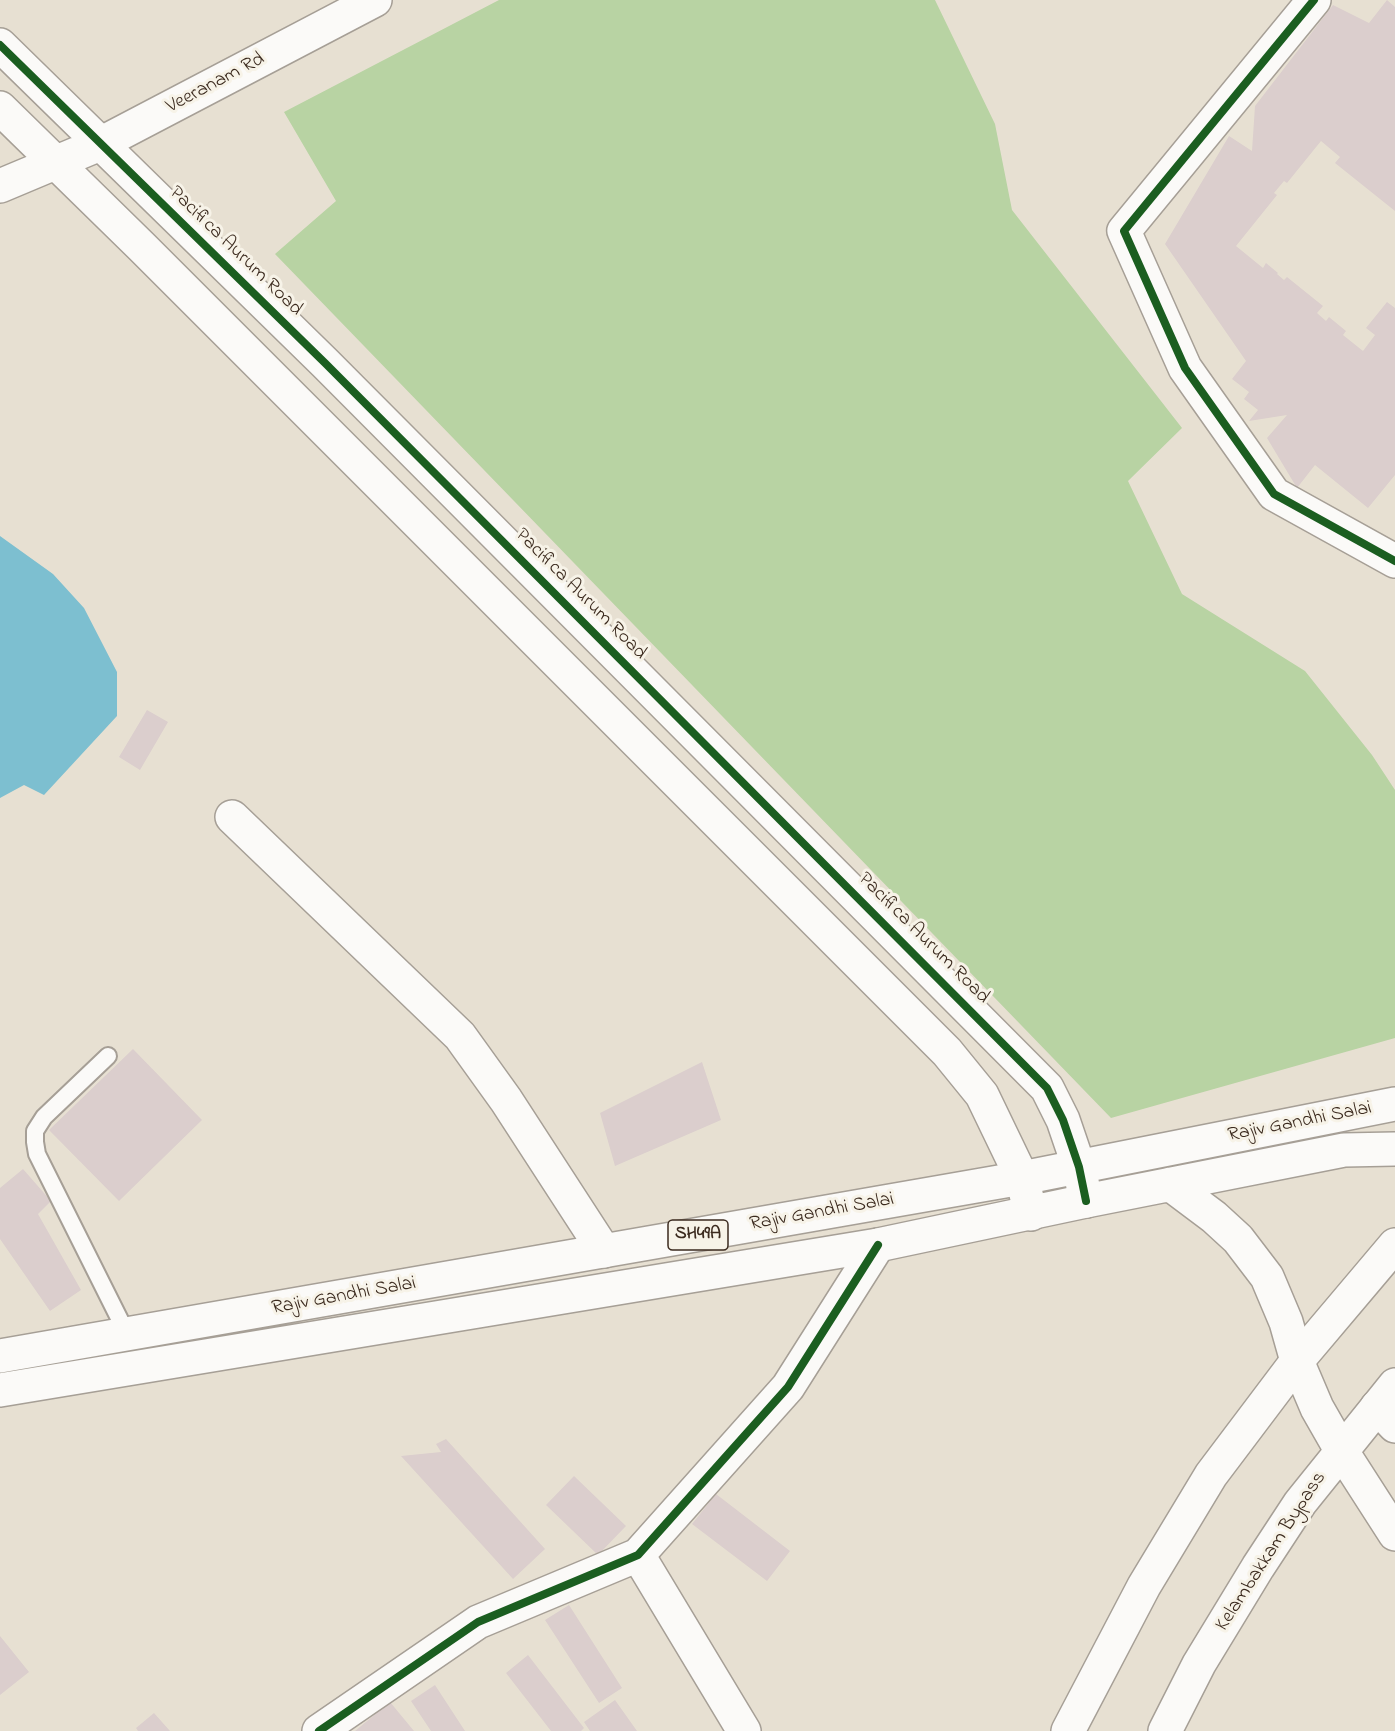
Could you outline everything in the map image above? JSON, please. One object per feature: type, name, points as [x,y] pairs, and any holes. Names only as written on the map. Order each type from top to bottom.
[{"type":"street","name":"Veeranam Rd","points":[[0,186],[100,144],[375,0]]},
{"type":"street","points":[[1314,0],[1124,231],[1185,368],[1274,494],[1395,560]]},
{"type":"street","name":"Pacifica Aurum Road","points":[[0,45],[325,363],[1047,1088],[1063,1120],[1079,1167],[1086,1201]]},
{"type":"street","points":[[0,108],[142,247],[947,1052],[982,1095],[1022,1178],[1031,1214]]},
{"type":"street","points":[[232,817],[460,1036],[506,1100],[604,1251]]},
{"type":"street","name":"Rajiv Gandhi Salai","points":[[0,1356],[1022,1178],[1395,1104]]},
{"type":"street","name":"Rajiv Gandhi Salai","points":[[0,1390],[878,1245],[1344,1150],[1395,1149]]},
{"type":"street","points":[[1170,1184],[1214,1217],[1238,1239],[1267,1277],[1286,1322],[1297,1361],[1317,1408],[1395,1534]]},
{"type":"street","points":[[319,1731],[478,1622],[638,1555],[788,1386],[878,1245]]},
{"type":"street","points":[[1068,1731],[1143,1586],[1211,1475],[1297,1361],[1395,1245]]},
{"type":"street","name":"Kelambakkam Bypass","points":[[1165,1731],[1199,1664],[1300,1503],[1341,1450],[1389,1406]]},
{"type":"street","points":[[638,1555],[744,1731]]},
{"type":"lane","points":[[108,1056],[44,1117],[35,1131],[35,1142],[37,1154],[127,1334]]},
{"type":"green space","points":[[499,0],[935,0],[995,124],[1012,210],[1182,428],[1128,481],[1182,594],[1305,671],[1372,755],[1395,790],[1395,1038],[1111,1118],[275,254],[336,201],[284,112]]},
{"type":"water","points":[[0,536],[53,574],[84,608],[117,672],[117,716],[44,795],[24,785],[0,798]]},
{"type":"building","points":[[1387,0],[1395,7],[1395,211],[1335,163],[1340,157],[1321,141],[1287,183],[1284,181],[1274,193],[1277,195],[1236,246],[1263,268],[1266,263],[1284,280],[1287,277],[1323,306],[1317,313],[1326,321],[1329,317],[1346,331],[1343,335],[1363,351],[1375,335],[1366,328],[1387,302],[1395,308],[1395,475],[1368,508],[1315,465],[1297,488],[1267,438],[1287,415],[1249,421],[1258,410],[1244,399],[1249,392],[1232,379],[1246,361],[1165,244],[1229,136],[1252,151],[1255,106],[1333,5],[1369,23]]},
{"type":"building","points":[[147,710],[168,722],[140,770],[119,757]]},
{"type":"building","points":[[133,1049],[202,1120],[119,1201],[49,1130]]},
{"type":"building","points":[[702,1062],[721,1120],[615,1166],[600,1113]]},
{"type":"building","points":[[23,1169],[51,1201],[38,1214],[81,1290],[50,1311],[0,1239],[0,1188]]},
{"type":"building","points":[[446,1439],[545,1549],[513,1579],[401,1456],[441,1452],[436,1444]]},
{"type":"building","points":[[574,1476],[626,1526],[598,1555],[546,1505]]},
{"type":"building","points":[[716,1494],[790,1551],[767,1581],[692,1524]]},
{"type":"building","points":[[569,1605],[622,1688],[599,1703],[545,1620]]},
{"type":"building","points":[[0,1636],[29,1672],[0,1695]]},
{"type":"building","points":[[528,1655],[584,1728],[581,1731],[551,1731],[506,1673]]},
{"type":"building","points":[[435,1685],[465,1731],[431,1731],[411,1701]]},
{"type":"building","points":[[615,1700],[637,1731],[590,1731],[584,1722]]},
{"type":"building","points":[[390,1702],[414,1731],[355,1731]]},
{"type":"building","points":[[154,1713],[170,1731],[138,1731],[136,1728]]},
{"type":"cycle path","points":[[1314,0],[1124,231],[1185,368],[1274,494],[1395,561]]},
{"type":"cycle path","points":[[0,45],[325,363],[1047,1088],[1063,1120],[1079,1167],[1086,1201]]},
{"type":"cycle path","points":[[319,1731],[478,1622],[638,1555],[788,1387],[878,1245]]}]
